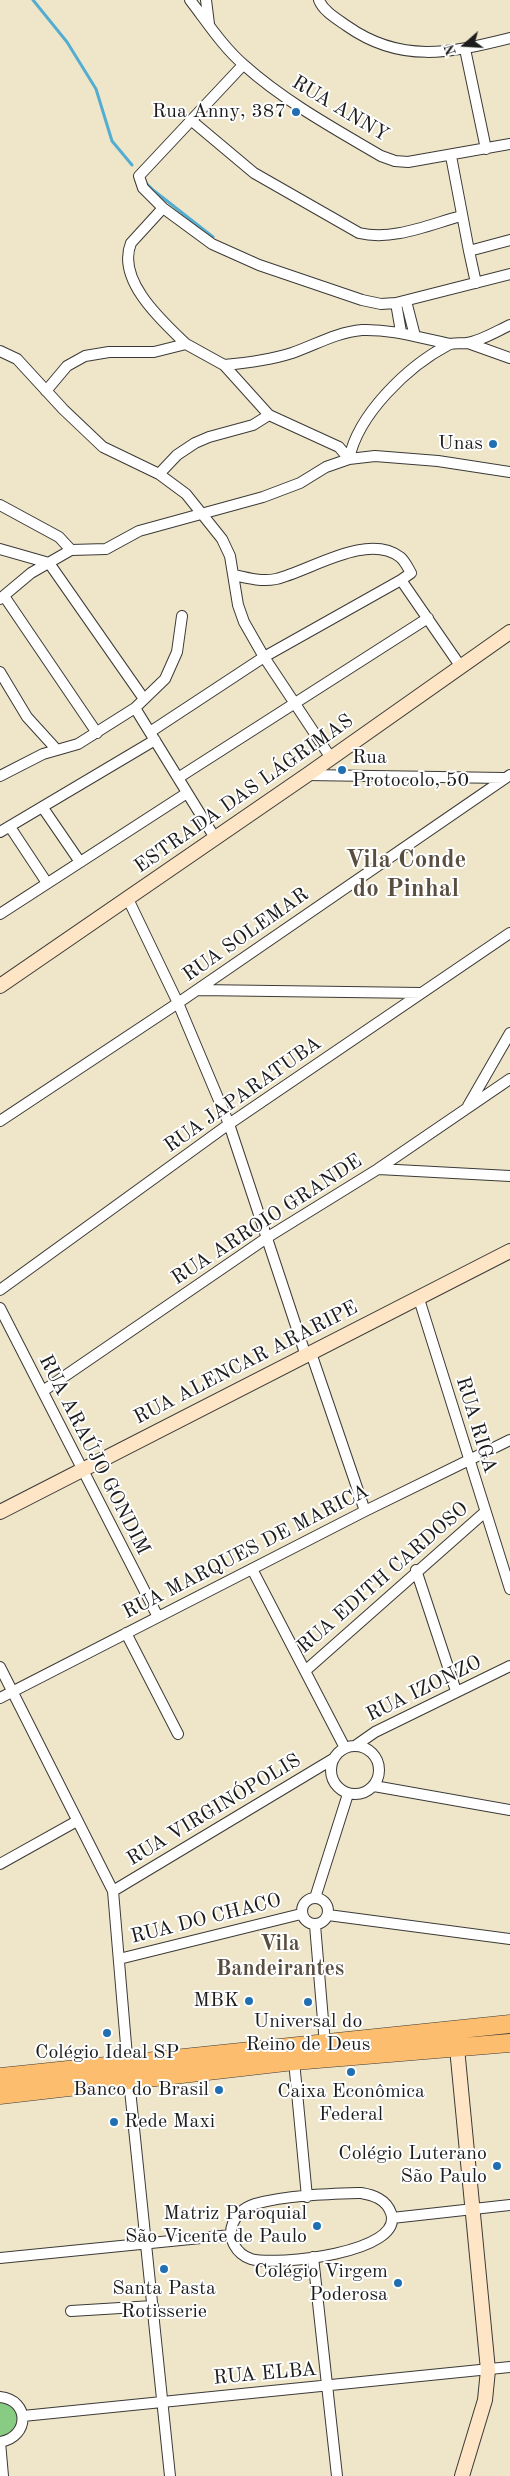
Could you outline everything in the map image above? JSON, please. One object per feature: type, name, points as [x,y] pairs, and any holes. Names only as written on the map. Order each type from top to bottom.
[{"type":"highway","points":[[0,2095],[226,2052],[325,2044],[510,2024]]},
{"type":"highway","points":[[0,2077],[128,2072],[294,2061],[510,2043]]},
{"type":"street","name":"RUA ANNY","points":[[190,0],[210,27],[243,65],[276,90],[382,156],[395,161],[408,162],[510,144]]},
{"type":"street","points":[[206,0],[210,27]]},
{"type":"street","points":[[319,0],[335,18],[362,36],[402,51],[423,53],[465,49],[510,38]]},
{"type":"street","points":[[465,49],[486,149]]},
{"type":"street","points":[[243,65],[138,178],[148,194],[163,208],[212,244],[259,265],[362,300],[381,304],[401,302],[510,274]]},
{"type":"street","points":[[192,121],[254,173],[359,233],[371,236],[398,234],[461,216]]},
{"type":"street","points":[[450,156],[476,283]]},
{"type":"street","points":[[163,208],[131,243],[128,249],[129,268],[142,297],[186,344],[224,365],[269,415],[339,447],[349,459]]},
{"type":"street","points":[[469,251],[510,240]]},
{"type":"street","points":[[401,302],[401,332]]},
{"type":"street","points":[[401,302],[415,336]]},
{"type":"street","points":[[224,365],[252,362],[291,353],[350,332],[371,330],[401,332],[450,344],[468,343],[510,325]]},
{"type":"street","points":[[468,343],[510,358]]},
{"type":"street","points":[[46,391],[67,366],[85,356],[108,352],[154,352],[186,344]]},
{"type":"street","points":[[349,459],[351,447],[377,404],[408,375],[450,344]]},
{"type":"street","points":[[0,351],[17,359],[46,391],[103,447],[159,474],[186,494],[222,539],[230,556],[238,604],[244,622],[264,657],[331,758]]},
{"type":"street","points":[[159,474],[177,455],[195,443],[209,437],[253,425],[269,415]]},
{"type":"street","points":[[97,733],[2,598],[31,573],[71,550],[106,549],[139,532],[263,497],[300,483],[326,467],[349,459],[374,456],[438,461],[510,472]]},
{"type":"street","points":[[0,505],[59,537],[71,550]]},
{"type":"street","points":[[0,549],[49,563],[144,699]]},
{"type":"street","points":[[0,832],[43,808],[152,736],[264,657],[411,573],[402,558],[376,550],[348,552],[273,580],[255,580],[234,575]]},
{"type":"street","points":[[401,580],[461,667]]},
{"type":"street","points":[[0,776],[24,762],[78,744],[135,708],[164,679],[177,652],[182,616]]},
{"type":"street","points":[[178,778],[428,618]]},
{"type":"street","name":"ESTRADA DAS LÁGRIMAS","points":[[0,986],[307,775],[510,632]]},
{"type":"street","points":[[0,672],[27,717],[57,750]]},
{"type":"street","points":[[135,708],[215,838]]},
{"type":"street","points":[[307,775],[508,777]]},
{"type":"street","name":"RUA SOLEMAR","points":[[0,1122],[198,990],[508,777]]},
{"type":"street","points":[[0,914],[187,793]]},
{"type":"street","points":[[43,808],[80,862]]},
{"type":"street","points":[[10,827],[47,883]]},
{"type":"street","points":[[128,899],[178,1003],[229,1124],[364,1511]]},
{"type":"street","name":"RUA JAPARATUBA","points":[[0,1290],[229,1124],[510,933]]},
{"type":"street","points":[[198,990],[421,993]]},
{"type":"street","points":[[467,1108],[510,1033]]},
{"type":"street","name":"RUA ARROIO GRANDE","points":[[43,1391],[268,1237],[378,1169],[510,1079]]},
{"type":"street","points":[[378,1169],[510,1176]]},
{"type":"street","name":"RUA ALENCAR ARARIPE","points":[[0,1512],[510,1252]]},
{"type":"street","name":"RUA RIGA","points":[[419,1299],[510,1589]]},
{"type":"street","name":"RUA ARAÚJO GONDIM","points":[[0,1308],[4,1326],[43,1391],[81,1470],[158,1616]]},
{"type":"street","name":"RUA MARQUES DE MARICA","points":[[0,1698],[364,1511],[510,1440]]},
{"type":"street","name":"RUA EDITH CARDOSO","points":[[305,1671],[416,1570],[485,1512]]},
{"type":"street","points":[[252,1569],[305,1671],[350,1747],[372,1752],[378,1759],[379,1778],[374,1786],[362,1794],[348,1794],[334,1784],[331,1776],[333,1759],[350,1747]]},
{"type":"street","points":[[416,1570],[456,1691]]},
{"type":"street","points":[[126,1633],[178,1734]]},
{"type":"street","name":"RUA IZONZO","points":[[350,1747],[375,1732],[510,1666]]},
{"type":"street","points":[[0,1667],[113,1891],[128,2072],[170,2476]]},
{"type":"street","name":"RUA VIRGINÓPOLIS","points":[[113,1891],[333,1759]]},
{"type":"street","points":[[374,1786],[510,1810]]},
{"type":"street","points":[[328,1915],[322,1923],[315,1925],[306,1922],[302,1914],[304,1903],[314,1898],[348,1794]]},
{"type":"street","points":[[0,1864],[77,1821]]},
{"type":"street","points":[[314,1898],[324,1902],[328,1915]]},
{"type":"street","name":"RUA DO CHACO","points":[[119,1959],[302,1914]]},
{"type":"street","points":[[328,1915],[510,1940]]},
{"type":"street","points":[[315,1925],[325,2044]]},
{"type":"street","points":[[458,2048],[488,2370],[485,2400],[462,2476]]},
{"type":"street","points":[[294,2061],[307,2196]]},
{"type":"street","points":[[352,2193],[371,2194],[385,2203],[392,2218],[390,2229],[378,2240],[348,2251],[313,2257],[251,2259],[236,2249],[231,2236],[234,2221],[245,2209],[254,2204],[307,2196],[352,2193]]},
{"type":"street","points":[[392,2218],[510,2205]]},
{"type":"street","points":[[0,2258],[231,2236]]},
{"type":"street","points":[[313,2257],[337,2476]]},
{"type":"street","points":[[71,2311],[153,2306]]},
{"type":"street","name":"RUA ELBA","points":[[22,2416],[510,2367]]},
{"type":"street","points":[[0,2397],[13,2401],[18,2405],[22,2416],[20,2431],[8,2441],[0,2442],[4,2476]]},
{"type":"green space","points":[[0,2401],[14,2407],[19,2417],[17,2429],[0,2439]]},
{"type":"waterway","points":[[33,0],[67,42],[96,89],[112,141],[132,165]]},
{"type":"waterway","points":[[145,182],[213,237]]},
{"type":"place","name":"Rua Anny, 387","points":[[296,112]]},
{"type":"place","name":"Unas","points":[[493,444]]},
{"type":"place","name":"Rua Protocolo, 50","points":[[342,770]]},
{"type":"place","name":"MBK","points":[[249,2001]]},
{"type":"place","name":"Universal do Reino de Deus","points":[[308,2002]]},
{"type":"place","name":"Colégio Ideal SP","points":[[107,2033]]},
{"type":"place","name":"Caixa Econômica Federal","points":[[351,2072]]},
{"type":"place","name":"Banco do Brasil","points":[[219,2090]]},
{"type":"place","name":"Rede Maxi","points":[[114,2122]]},
{"type":"place","name":"Colégio Luterano São Paulo","points":[[497,2166]]},
{"type":"place","name":"Matriz Paroquial São Vicente de Paulo","points":[[317,2226]]},
{"type":"place","name":"Santa Pasta Rotisserie","points":[[164,2269]]},
{"type":"place","name":"Colégio Virgem Poderosa","points":[[398,2283]]},
{"type":"district","name":"Vila Conde do Pinhal","points":[[406,874]]},
{"type":"district","name":"Vila Bandeirantes","points":[[280,1956]]}]
